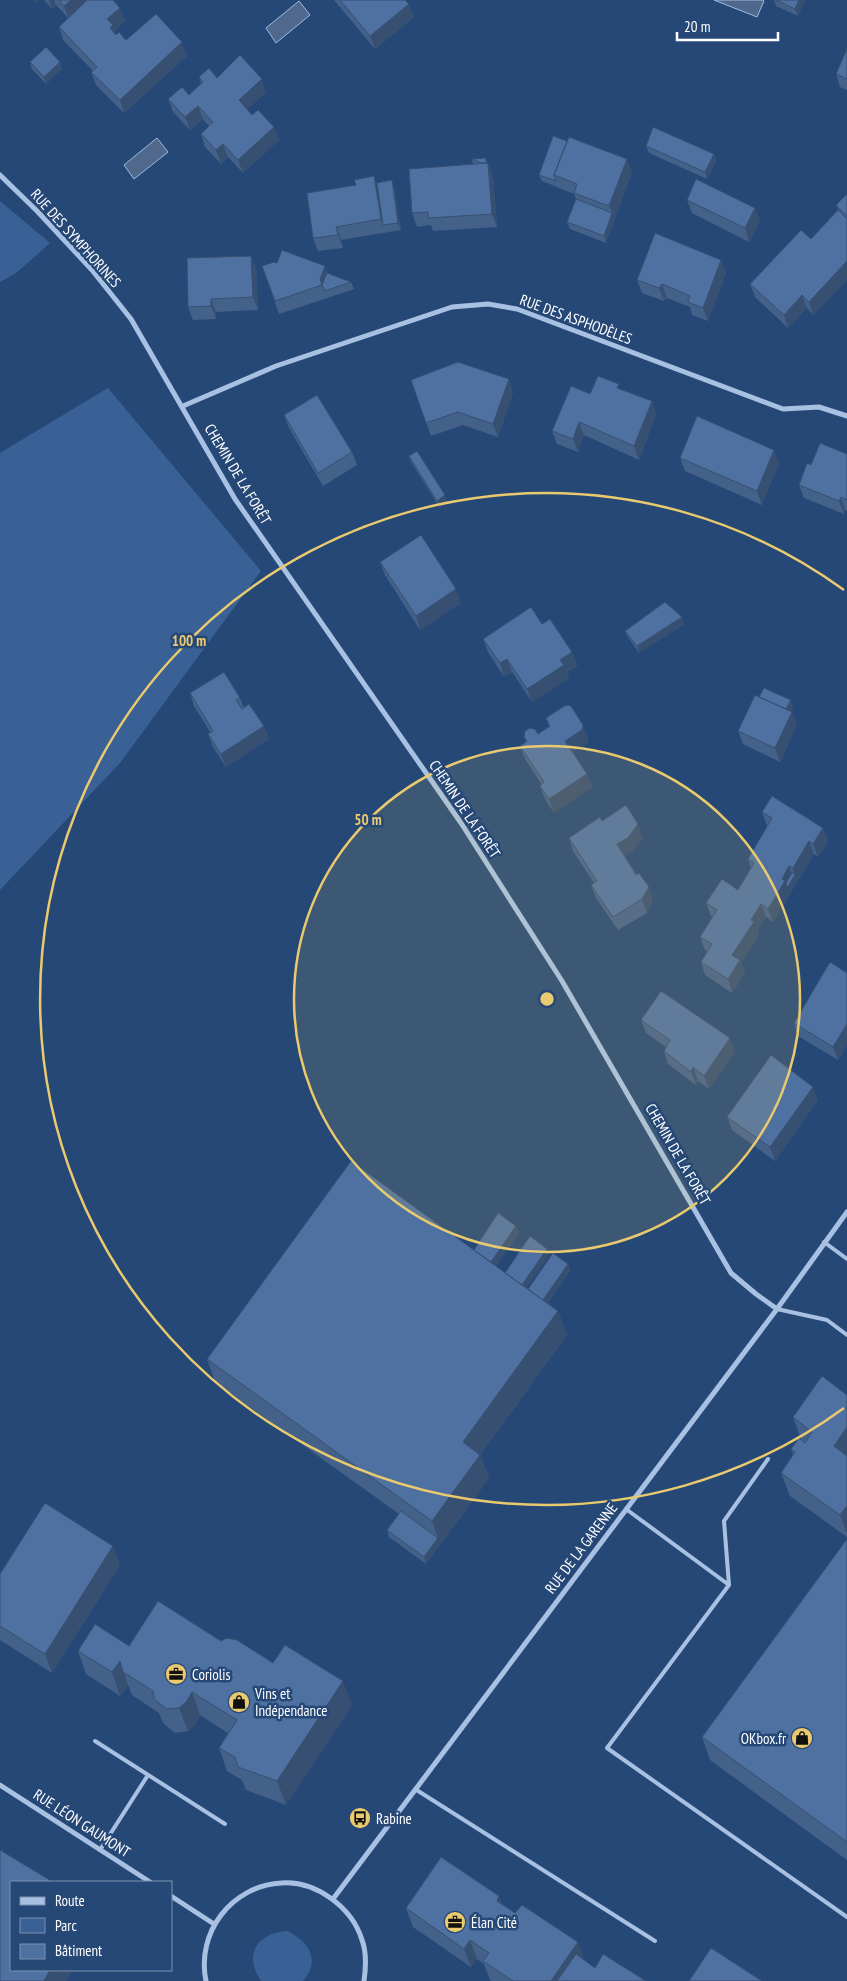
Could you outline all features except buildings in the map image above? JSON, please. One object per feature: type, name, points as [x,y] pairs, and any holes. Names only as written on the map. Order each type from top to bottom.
[{"type":"street","name":"RUE DES SYMPHORINES","points":[[0,175],[37,211],[92,270],[131,319]]},
{"type":"street","name":"RUE DES ASPHODÈLES","points":[[183,406],[276,366],[452,307],[488,304],[517,309],[783,409],[819,406],[847,416]]},
{"type":"street","name":"CHEMIN DE LA FORÊT","points":[[131,319],[235,498],[461,823],[557,973],[731,1273],[777,1309]]},
{"type":"street","name":"RUE DE LA GARENNE","points":[[333,1899],[777,1309],[847,1212]]},
{"type":"street","name":"RUE LÉON GAUMONT","points":[[0,1785],[148,1881]]},
{"type":"street","points":[[206,1981],[203,1969],[205,1946],[214,1924],[231,1902],[255,1888],[282,1883],[309,1886],[333,1899],[351,1917],[362,1939],[366,1964],[364,1981]]},
{"type":"street","points":[[172,1897],[214,1924]]},
{"type":"lane","points":[[824,1242],[847,1260]]},
{"type":"lane","points":[[777,1309],[826,1320],[847,1335]]},
{"type":"lane","points":[[768,1460],[724,1521],[729,1585],[607,1748],[847,1917]]},
{"type":"lane","points":[[626,1509],[729,1585]]},
{"type":"lane","points":[[95,1741],[225,1824]]},
{"type":"lane","points":[[100,1850],[148,1775]]},
{"type":"lane","points":[[415,1789],[655,1941]]},
{"type":"green space","points":[[0,201],[50,243],[16,273],[0,282]]},
{"type":"green space","points":[[108,388],[261,571],[120,763],[0,890],[0,453]]},
{"type":"green space","points":[[287,1931],[301,1940],[310,1952],[312,1959],[308,1973],[303,1981],[261,1981],[253,1963],[253,1954],[256,1947],[268,1936]]},
{"type":"shaded area","points":[[714,0],[763,0],[764,1],[757,17]]},
{"type":"shaded area","points":[[299,1],[310,15],[276,43],[266,28]]},
{"type":"shaded area","points":[[157,138],[168,152],[134,179],[124,165]]},
{"type":"place","name":"Coriolis","points":[[176,1674]]},
{"type":"place","name":"Vins et Indépendance","points":[[239,1702]]},
{"type":"place","name":"OKbox.fr","points":[[802,1738]]},
{"type":"place","name":"Rabine","points":[[360,1818]]},
{"type":"place","name":"Élan Cité","points":[[455,1922]]}]
